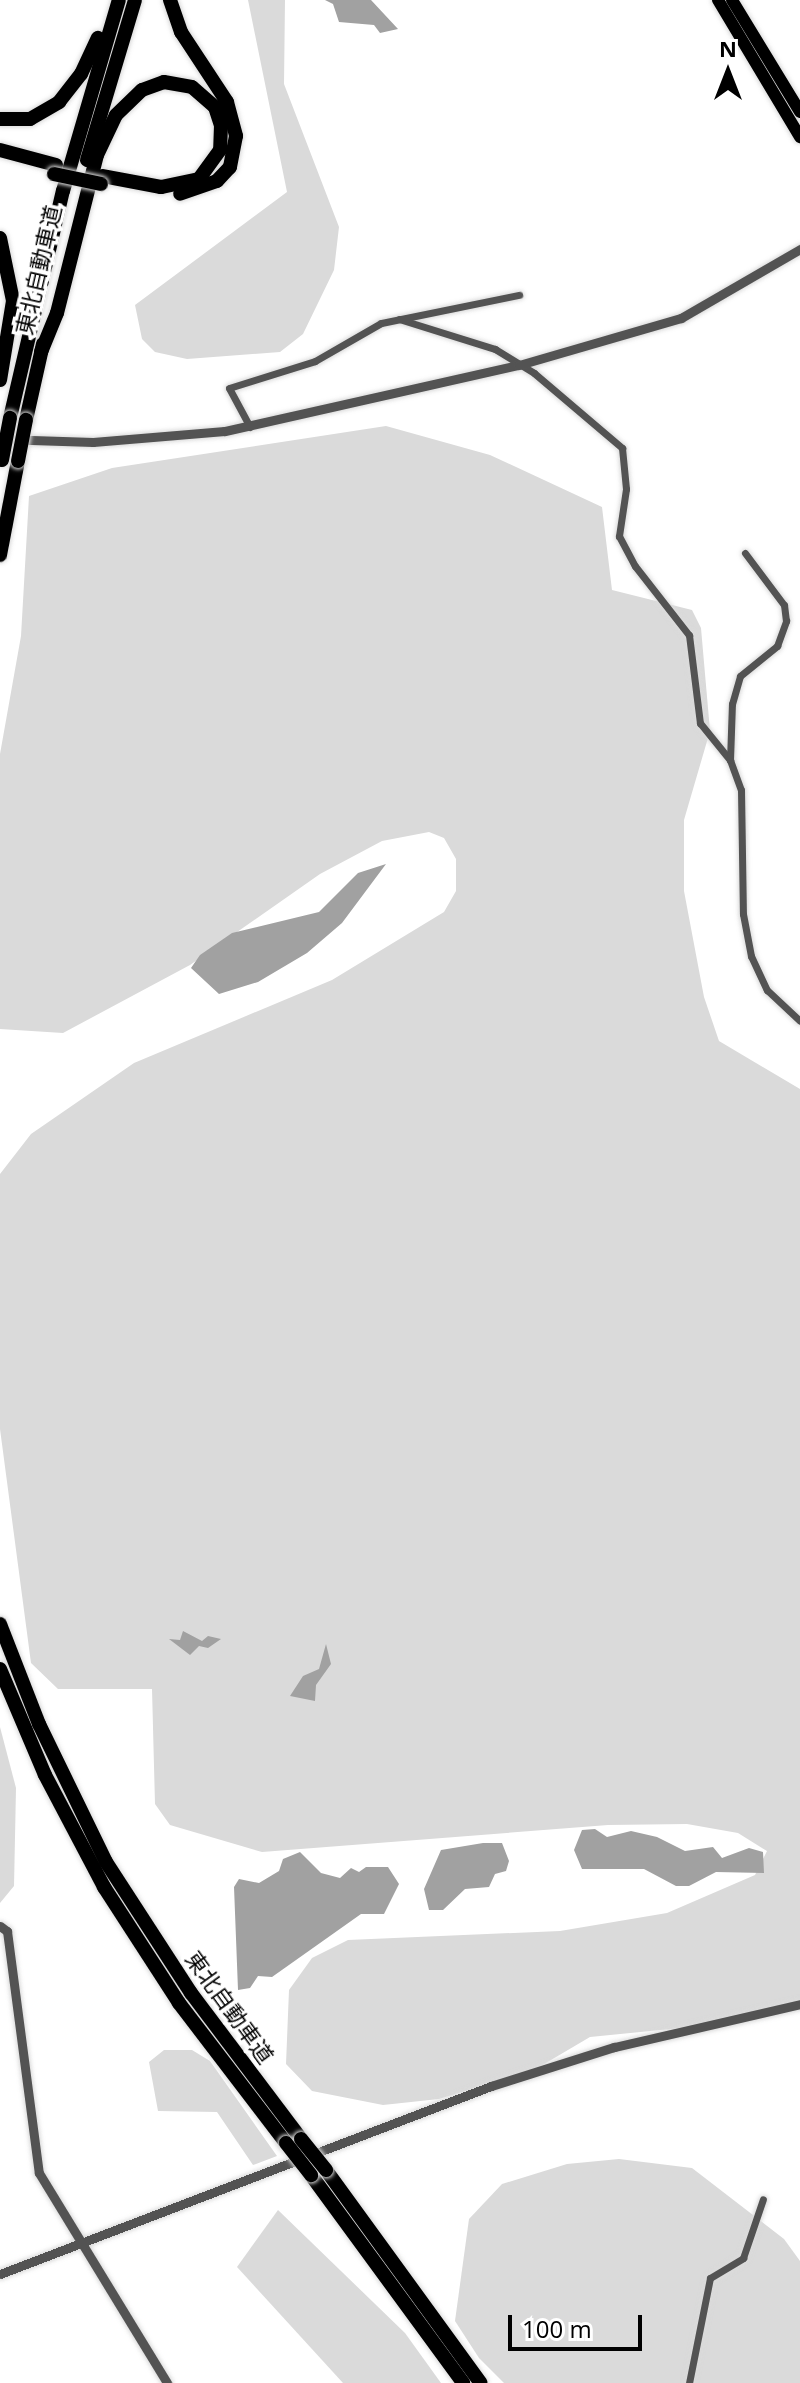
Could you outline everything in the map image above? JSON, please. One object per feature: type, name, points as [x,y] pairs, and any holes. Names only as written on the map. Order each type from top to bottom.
[{"type":"highway","points":[[0,119],[30,119],[72,88],[112,0]]},
{"type":"highway","name":"東北自動車道","points":[[1,465],[63,191],[119,0]]},
{"type":"highway","name":"東北自動車道","points":[[0,555],[41,352],[92,140],[135,0]]},
{"type":"highway","points":[[0,158],[174,196],[217,181],[230,167],[233,118],[181,32],[170,0]]},
{"type":"highway","points":[[41,352],[57,313],[97,155],[116,115],[142,90],[164,82],[192,87],[215,107],[221,125],[220,150],[199,179],[161,187],[102,180]]},
{"type":"highway","points":[[0,150],[55,169]]},
{"type":"highway","points":[[0,238],[13,301],[0,380]]},
{"type":"highway","name":"東北自動車道","points":[[0,1624],[39,1724],[106,1862],[191,1993],[326,2170],[481,2383]]},
{"type":"highway","name":"東北自動車道","points":[[0,1669],[45,1775],[104,1887],[179,2003],[311,2175],[463,2383]]},
{"type":"main road","points":[[718,0],[800,137]]},
{"type":"main road","points":[[732,0],[800,112]]},
{"type":"street","points":[[0,439],[165,439],[250,427],[519,365],[681,318],[800,249]]},
{"type":"street","points":[[250,427],[229,388],[315,361],[381,323],[519,295]]},
{"type":"street","points":[[399,319],[473,338],[519,365],[622,448],[626,489],[619,536],[635,566],[689,635],[700,723],[730,760],[741,790],[743,914],[751,956],[767,990],[800,1021]]},
{"type":"street","points":[[730,760],[732,704],[740,676],[777,646],[786,621],[784,605],[745,553]]},
{"type":"street","points":[[0,1926],[7,1931],[39,2173],[167,2383]]},
{"type":"street","points":[[0,2274],[491,2086],[614,2047],[800,2004]]},
{"type":"street","points":[[689,2383],[710,2278],[743,2258],[763,2199]]},
{"type":"shaded area","points":[[248,0],[285,0],[284,84],[339,227],[334,270],[303,334],[280,352],[187,359],[155,352],[142,339],[135,305],[287,192]]},
{"type":"shaded area","points":[[325,0],[371,0],[398,29],[380,33],[374,25],[339,22],[333,4]]},
{"type":"shaded area","points":[[386,426],[490,455],[602,507],[612,590],[692,610],[701,628],[710,731],[684,820],[684,891],[704,997],[719,1041],[800,1089],[800,2005],[711,2025],[590,2037],[534,2070],[439,2099],[383,2105],[312,2091],[286,2064],[289,1990],[312,1958],[348,1940],[560,1931],[667,1913],[755,1875],[767,1851],[738,1833],[687,1824],[608,1825],[262,1852],[170,1825],[155,1804],[152,1689],[58,1689],[31,1663],[0,1429],[0,1174],[31,1134],[134,1063],[332,980],[444,912],[456,891],[456,859],[444,838],[429,832],[382,841],[320,874],[190,965],[63,1033],[0,1029],[0,754],[21,636],[29,496],[112,468]]},
{"type":"shaded area","points":[[386,864],[342,923],[307,953],[258,982],[219,994],[191,968],[200,955],[232,933],[319,912],[358,873]]},
{"type":"shaded area","points":[[183,1631],[202,1641],[208,1636],[221,1639],[208,1648],[199,1646],[190,1655],[169,1639],[180,1640]]},
{"type":"shaded area","points":[[326,1644],[331,1664],[316,1685],[315,1701],[290,1696],[303,1676],[319,1669]]},
{"type":"shaded area","points":[[0,1727],[16,1788],[14,1886],[0,1903]]},
{"type":"shaded area","points":[[595,1829],[607,1837],[631,1831],[657,1837],[685,1851],[713,1847],[722,1858],[749,1848],[763,1852],[764,1873],[716,1872],[689,1886],[676,1886],[644,1869],[582,1869],[574,1850],[582,1830]]},
{"type":"shaded area","points":[[502,1843],[509,1861],[506,1871],[495,1874],[489,1887],[465,1889],[443,1910],[429,1910],[424,1889],[441,1850]]},
{"type":"shaded area","points":[[300,1852],[321,1873],[340,1878],[351,1868],[359,1872],[366,1867],[388,1867],[399,1884],[384,1914],[361,1914],[272,1977],[258,1976],[250,1988],[238,1990],[234,1887],[239,1879],[259,1883],[279,1871],[283,1859]]},
{"type":"shaded area","points":[[164,2050],[192,2050],[210,2061],[277,2156],[253,2165],[217,2112],[158,2111],[149,2062]]},
{"type":"shaded area","points":[[619,2159],[692,2168],[784,2239],[800,2261],[800,2383],[504,2383],[479,2358],[455,2321],[469,2219],[502,2184],[567,2164]]},
{"type":"shaded area","points":[[278,2210],[405,2333],[441,2383],[343,2383],[237,2267]]}]
